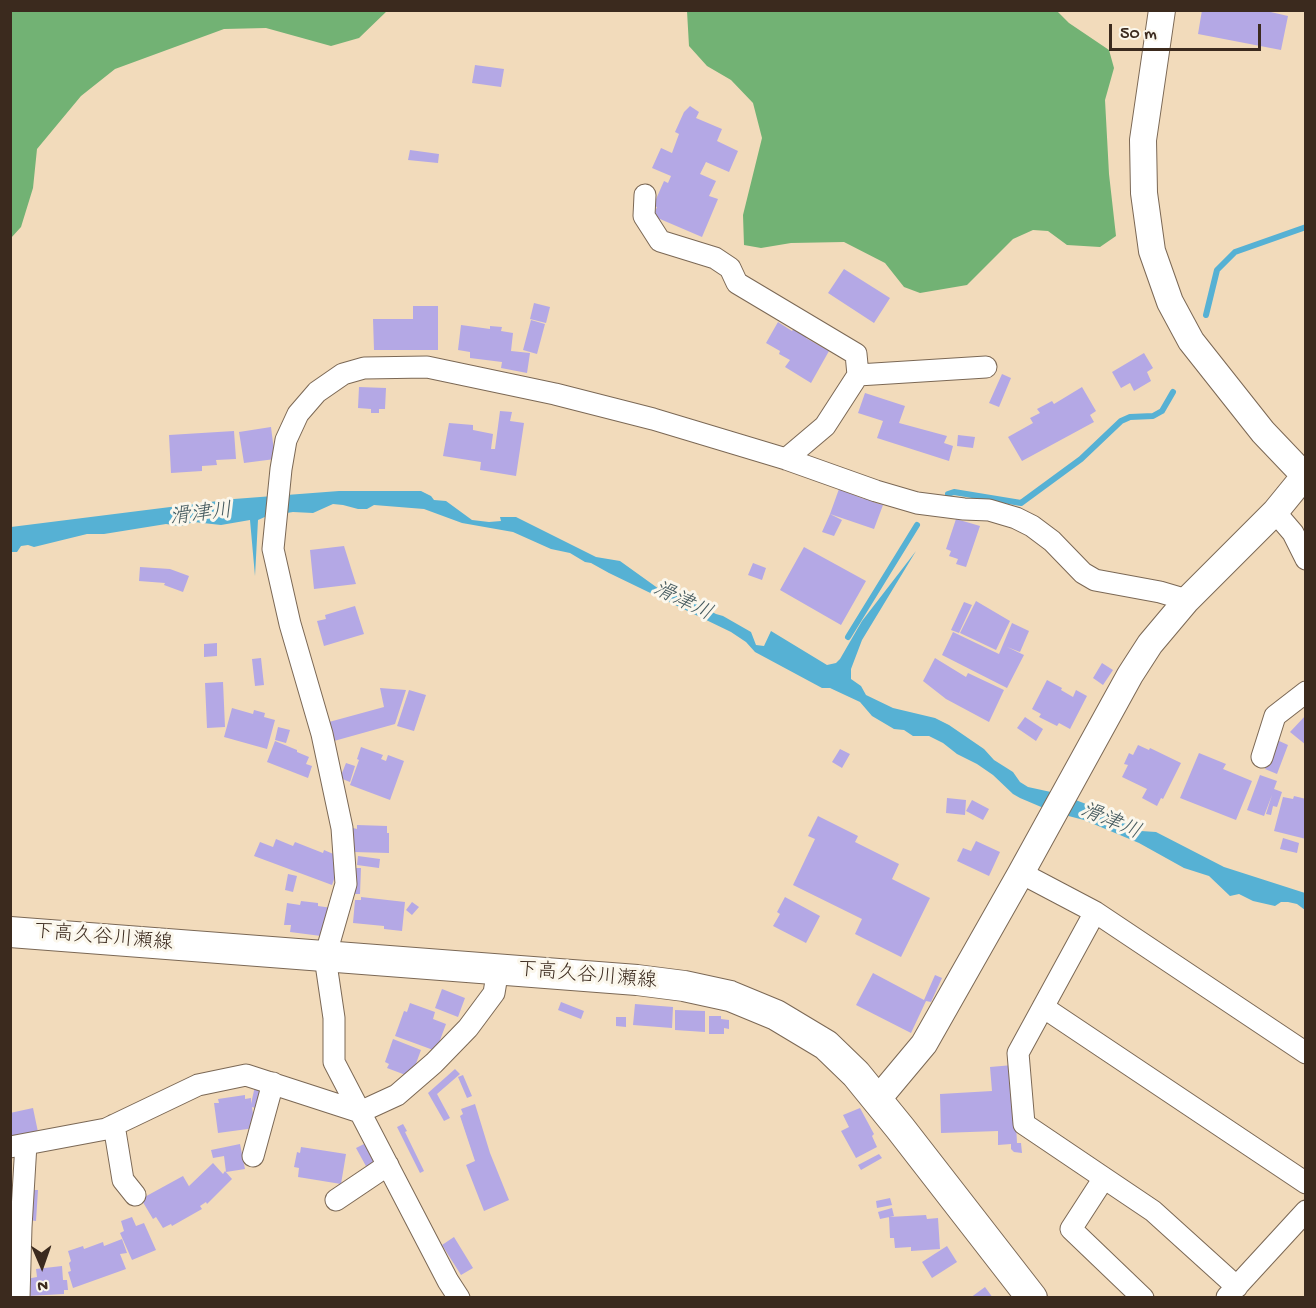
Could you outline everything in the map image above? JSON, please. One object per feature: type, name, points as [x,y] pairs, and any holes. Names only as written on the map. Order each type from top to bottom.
[{"type":"main road","name":"下高久谷川瀬線","points":[[10,932],[637,980],[684,986],[730,996],[776,1015],[826,1045],[878,1099],[1032,1298]]},
{"type":"street","points":[[878,1099],[924,1044],[1150,644],[1187,600],[1275,512],[1305,475],[1263,432],[1191,341],[1170,302],[1152,251],[1144,193],[1143,140],[1162,10]]},
{"type":"street","points":[[645,195],[644,216],[660,242],[715,258],[730,268],[737,283],[856,354],[858,375],[825,426],[786,459]]},
{"type":"street","points":[[459,1298],[334,1062],[334,1018],[325,957],[346,884],[342,828],[322,734],[288,614],[273,549],[286,440],[298,414],[317,392],[343,374],[364,368],[427,367],[555,393],[653,419],[786,459],[876,492],[917,503],[989,510],[1016,518],[1032,526],[1052,541],[1083,573],[1095,580],[1160,592],[1187,600]]},
{"type":"street","points":[[858,375],[986,367]]},
{"type":"street","points":[[1275,512],[1293,533],[1305,559]]},
{"type":"street","points":[[1262,757],[1275,716],[1305,692]]},
{"type":"street","points":[[1021,873],[1095,912],[1305,1053]]},
{"type":"street","points":[[1095,912],[1018,1053],[1024,1124],[1153,1211],[1232,1292],[1305,1211]]},
{"type":"street","points":[[19,1298],[21,1227],[18,1146],[102,1130],[198,1085],[246,1075],[360,1112],[397,1095],[441,1056],[468,1028],[494,993],[498,969]]},
{"type":"street","points":[[1042,1006],[1305,1183]]},
{"type":"street","points":[[253,1156],[273,1083]]},
{"type":"street","points":[[114,1125],[123,1180],[135,1195]]},
{"type":"street","points":[[336,1200],[388,1166]]},
{"type":"street","points":[[1104,1178],[1071,1229],[1143,1298]]},
{"type":"green space","points":[[11,10],[387,11],[359,38],[331,46],[266,28],[224,29],[115,69],[81,96],[37,149],[33,188],[21,227],[11,238]]},
{"type":"green space","points":[[687,11],[1057,11],[1069,23],[1109,50],[1114,68],[1105,100],[1109,174],[1116,236],[1100,247],[1067,245],[1048,231],[1033,230],[1013,239],[967,285],[920,293],[904,287],[885,263],[844,242],[791,243],[761,248],[744,245],[743,215],[762,138],[753,103],[731,80],[707,66],[689,46]]},
{"type":"water","name":"滑津川","points":[[339,491],[421,491],[434,500],[446,501],[472,520],[489,522],[501,521],[500,517],[516,517],[596,557],[620,561],[659,589],[684,597],[751,632],[756,645],[764,646],[771,631],[827,665],[836,663],[840,659],[862,621],[916,551],[862,640],[851,669],[851,679],[861,686],[866,695],[893,708],[935,718],[949,725],[984,749],[1028,787],[1060,794],[1112,814],[1141,831],[1156,832],[1224,867],[1305,893],[1305,910],[1297,904],[1288,902],[1281,902],[1275,906],[1253,901],[1239,894],[1230,896],[1209,876],[1184,868],[1139,843],[1084,820],[1053,812],[1020,798],[993,775],[943,743],[929,736],[913,736],[904,730],[894,729],[872,716],[860,702],[830,688],[822,688],[755,652],[746,642],[731,632],[570,553],[551,549],[513,532],[462,523],[424,509],[374,505],[367,509],[358,509],[333,504],[313,513],[293,512],[267,516],[258,520],[255,576],[250,520],[221,525],[194,522],[180,526],[166,524],[104,534],[87,534],[34,547],[21,546],[17,552],[11,552],[11,527],[234,499]]},
{"type":"building","points":[[1202,10],[1262,10],[1288,16],[1281,50],[1198,34]]},
{"type":"building","points":[[475,65],[504,69],[501,87],[472,83]]},
{"type":"building","points":[[690,106],[699,112],[696,118],[722,129],[717,141],[738,151],[729,172],[706,162],[700,174],[716,181],[709,196],[718,199],[702,237],[653,216],[657,207],[653,206],[664,181],[668,183],[671,176],[652,168],[661,148],[672,153],[679,134],[675,132],[684,112]]},
{"type":"building","points":[[410,150],[439,154],[438,163],[408,160]]},
{"type":"building","points":[[844,269],[890,298],[874,323],[828,293]]},
{"type":"building","points":[[534,303],[550,307],[546,323],[530,319]]},
{"type":"building","points":[[413,306],[438,306],[438,350],[374,350],[373,319],[413,319]]},
{"type":"building","points":[[531,320],[545,324],[537,354],[523,350]]},
{"type":"building","points":[[778,322],[792,331],[795,327],[808,335],[806,338],[829,351],[811,383],[785,367],[790,360],[766,343]]},
{"type":"building","points":[[461,325],[490,329],[490,326],[502,327],[501,331],[513,333],[511,351],[530,353],[527,373],[501,368],[502,362],[470,358],[470,352],[458,350]]},
{"type":"building","points":[[1144,353],[1153,368],[1147,372],[1151,381],[1134,391],[1130,383],[1121,388],[1112,372]]},
{"type":"building","points":[[1002,374],[1011,378],[999,407],[989,403]]},
{"type":"building","points":[[359,387],[386,388],[385,409],[379,409],[379,413],[371,413],[371,409],[358,408]]},
{"type":"building","points":[[1082,387],[1096,411],[1090,415],[1094,422],[1022,461],[1008,437],[1033,423],[1030,418],[1040,413],[1037,409],[1052,401],[1054,404]]},
{"type":"building","points":[[865,393],[905,406],[899,423],[947,436],[944,443],[953,446],[949,461],[877,438],[883,421],[858,413]]},
{"type":"building","points":[[500,411],[512,412],[510,421],[524,423],[516,476],[480,470],[481,462],[443,456],[449,423],[473,425],[473,430],[493,434],[491,449],[495,449]]},
{"type":"building","points":[[271,427],[275,459],[244,463],[239,432]]},
{"type":"building","points":[[234,431],[236,459],[216,460],[217,465],[202,466],[202,471],[171,473],[169,435]]},
{"type":"building","points":[[958,435],[975,437],[973,448],[957,446]]},
{"type":"building","points":[[839,489],[864,499],[866,495],[875,498],[873,502],[883,505],[874,529],[830,514]]},
{"type":"building","points":[[830,514],[842,520],[834,536],[822,532]]},
{"type":"building","points":[[956,519],[980,526],[966,567],[956,564],[958,559],[949,556],[951,551],[946,549]]},
{"type":"building","points":[[344,546],[356,584],[314,589],[310,550]]},
{"type":"building","points":[[804,547],[866,581],[841,625],[780,590]]},
{"type":"building","points":[[753,563],[766,568],[762,580],[748,575]]},
{"type":"building","points":[[140,567],[170,569],[189,576],[183,592],[164,585],[165,583],[139,581]]},
{"type":"building","points":[[976,601],[1010,621],[996,650],[960,633]]},
{"type":"building","points":[[964,602],[972,605],[959,633],[951,630]]},
{"type":"building","points":[[355,606],[364,634],[324,646],[317,621],[326,619],[325,615]]},
{"type":"building","points":[[1012,623],[1029,631],[1020,652],[1007,647],[1024,655],[1007,688],[942,655],[953,632],[999,654]]},
{"type":"building","points":[[217,643],[217,656],[204,657],[204,644]]},
{"type":"building","points":[[261,658],[264,685],[255,686],[252,659]]},
{"type":"building","points":[[935,658],[966,677],[968,673],[1004,690],[989,722],[946,699],[923,681]]},
{"type":"building","points":[[1102,663],[1113,670],[1103,685],[1093,678]]},
{"type":"building","points":[[1047,680],[1073,697],[1076,690],[1087,696],[1070,729],[1059,723],[1057,726],[1039,717],[1041,714],[1032,709]]},
{"type":"building","points":[[223,682],[225,727],[207,728],[205,683]]},
{"type":"building","points":[[380,688],[406,690],[395,724],[334,741],[329,722],[384,707]]},
{"type":"building","points":[[409,690],[426,695],[414,731],[397,726]]},
{"type":"building","points":[[232,708],[253,714],[254,710],[265,713],[264,717],[275,720],[267,749],[224,737]]},
{"type":"building","points":[[1306,715],[1306,745],[1290,732]]},
{"type":"building","points":[[1025,717],[1043,729],[1036,741],[1017,728]]},
{"type":"building","points":[[278,727],[290,730],[286,743],[275,740]]},
{"type":"building","points":[[1277,740],[1288,745],[1277,774],[1265,769]]},
{"type":"building","points":[[275,741],[309,757],[306,764],[312,766],[308,778],[267,762]]},
{"type":"building","points":[[1138,745],[1149,750],[1150,748],[1181,763],[1163,799],[1161,798],[1157,806],[1142,798],[1147,789],[1122,777],[1128,765],[1124,764],[1129,753],[1133,755]]},
{"type":"building","points":[[361,747],[383,755],[381,759],[386,761],[388,755],[404,761],[390,800],[350,785]]},
{"type":"building","points":[[840,749],[850,754],[842,768],[832,762]]},
{"type":"building","points":[[1199,753],[1226,764],[1223,769],[1252,781],[1236,820],[1180,798]]},
{"type":"building","points":[[346,763],[355,766],[350,782],[340,778]]},
{"type":"building","points":[[1260,775],[1277,781],[1274,789],[1282,792],[1277,807],[1273,806],[1271,815],[1266,814],[1272,795],[1264,816],[1247,810]]},
{"type":"building","points":[[1294,796],[1306,799],[1306,839],[1274,831],[1283,797],[1293,799]]},
{"type":"building","points":[[947,798],[966,800],[965,815],[946,813]]},
{"type":"building","points":[[972,800],[989,809],[983,820],[966,811]]},
{"type":"building","points":[[818,816],[858,836],[855,842],[899,864],[892,879],[930,898],[901,957],[855,934],[862,919],[793,885],[815,839],[808,836]]},
{"type":"building","points":[[357,825],[387,826],[389,853],[353,852],[353,828],[357,829]]},
{"type":"building","points":[[1283,838],[1299,843],[1297,853],[1280,849]]},
{"type":"building","points":[[276,839],[293,846],[295,842],[338,856],[334,867],[338,868],[332,885],[254,856],[260,842],[273,847]]},
{"type":"building","points":[[976,841],[1000,852],[989,876],[957,861],[963,848],[971,851]]},
{"type":"building","points":[[358,856],[380,859],[379,868],[357,865]]},
{"type":"building","points":[[352,868],[361,868],[360,894],[352,894]]},
{"type":"building","points":[[288,874],[297,876],[293,892],[285,890]]},
{"type":"building","points":[[361,897],[405,902],[402,931],[384,929],[384,926],[353,923],[355,900],[361,900]]},
{"type":"building","points":[[785,897],[820,916],[806,943],[773,926],[780,914],[777,912]]},
{"type":"building","points":[[301,901],[332,908],[329,937],[290,932],[291,925],[284,925],[287,903],[300,905]]},
{"type":"building","points":[[412,902],[419,907],[412,915],[406,910]]},
{"type":"building","points":[[873,973],[924,1000],[935,975],[942,978],[931,1002],[926,1001],[911,1033],[856,1005]]},
{"type":"building","points":[[442,989],[465,998],[458,1017],[435,1008]]},
{"type":"building","points":[[561,1002],[584,1011],[581,1019],[558,1010]]},
{"type":"building","points":[[410,1003],[435,1012],[433,1019],[446,1024],[436,1051],[395,1036],[404,1011],[407,1012]]},
{"type":"building","points":[[635,1004],[673,1007],[672,1028],[633,1025]]},
{"type":"building","points":[[675,1010],[705,1011],[705,1032],[675,1030]]},
{"type":"building","points":[[709,1016],[721,1016],[721,1019],[729,1020],[729,1029],[724,1028],[724,1034],[709,1034]]},
{"type":"building","points":[[616,1017],[626,1017],[626,1027],[616,1026]]},
{"type":"building","points":[[393,1039],[421,1050],[411,1077],[387,1068],[389,1064],[385,1062]]},
{"type":"building","points":[[1013,1065],[1017,1143],[1021,1143],[1022,1153],[1014,1152],[1011,1144],[998,1145],[998,1131],[941,1133],[940,1094],[992,1091],[990,1067]]},
{"type":"building","points":[[455,1069],[460,1074],[437,1094],[450,1118],[444,1121],[428,1093]]},
{"type":"building","points":[[463,1075],[472,1096],[467,1098],[458,1077]]},
{"type":"building","points":[[255,1086],[267,1088],[262,1110],[252,1107],[255,1128],[218,1133],[214,1103],[219,1103],[218,1099],[245,1095],[245,1099],[251,1098],[251,1104]]},
{"type":"building","points":[[475,1104],[490,1153],[509,1200],[484,1211],[466,1165],[475,1161],[460,1116],[463,1114],[461,1109]]},
{"type":"building","points":[[33,1108],[38,1132],[10,1139],[10,1113]]},
{"type":"building","points":[[860,1108],[874,1134],[872,1136],[877,1147],[856,1158],[841,1131],[849,1127],[843,1115]]},
{"type":"building","points":[[403,1124],[424,1171],[420,1173],[397,1127]]},
{"type":"building","points":[[240,1144],[245,1169],[226,1172],[224,1156],[213,1158],[211,1150]]},
{"type":"building","points":[[364,1144],[376,1163],[367,1168],[356,1148]]},
{"type":"building","points":[[301,1147],[346,1154],[341,1184],[298,1177],[299,1168],[294,1167],[297,1152],[300,1153]]},
{"type":"building","points":[[879,1154],[882,1158],[861,1170],[858,1165]]},
{"type":"building","points":[[213,1163],[223,1174],[225,1171],[232,1179],[207,1204],[206,1202],[200,1206],[202,1209],[172,1226],[171,1224],[163,1228],[156,1217],[153,1219],[141,1199],[183,1176],[190,1188],[189,1186]]},
{"type":"building","points":[[30,1190],[38,1190],[36,1221],[29,1220]]},
{"type":"building","points":[[890,1198],[892,1205],[877,1208],[876,1201]]},
{"type":"building","points":[[892,1208],[894,1216],[880,1219],[878,1212]]},
{"type":"building","points":[[926,1215],[927,1219],[938,1218],[940,1249],[911,1251],[911,1247],[895,1248],[894,1238],[890,1238],[889,1217]]},
{"type":"building","points":[[132,1217],[136,1226],[144,1223],[156,1250],[132,1260],[120,1233],[124,1231],[121,1221]]},
{"type":"building","points":[[454,1237],[473,1268],[461,1275],[442,1245]]},
{"type":"building","points":[[122,1239],[127,1253],[120,1254],[126,1269],[73,1288],[68,1272],[71,1271],[69,1263],[71,1261],[68,1251],[83,1246],[84,1249],[103,1242],[104,1246]]},
{"type":"building","points":[[947,1246],[957,1262],[932,1278],[922,1262]]},
{"type":"building","points":[[62,1266],[63,1280],[67,1280],[68,1290],[64,1290],[64,1294],[28,1296],[26,1279],[37,1277],[36,1269]]},
{"type":"building","points":[[985,1287],[993,1298],[970,1298]]},
{"type":"waterway","points":[[1206,315],[1217,270],[1235,252],[1306,227]]},
{"type":"waterway","points":[[948,494],[954,492],[1021,503],[1081,459],[1121,421],[1130,417],[1153,416],[1162,411],[1173,392]]},
{"type":"waterway","points":[[848,637],[917,525]]}]
